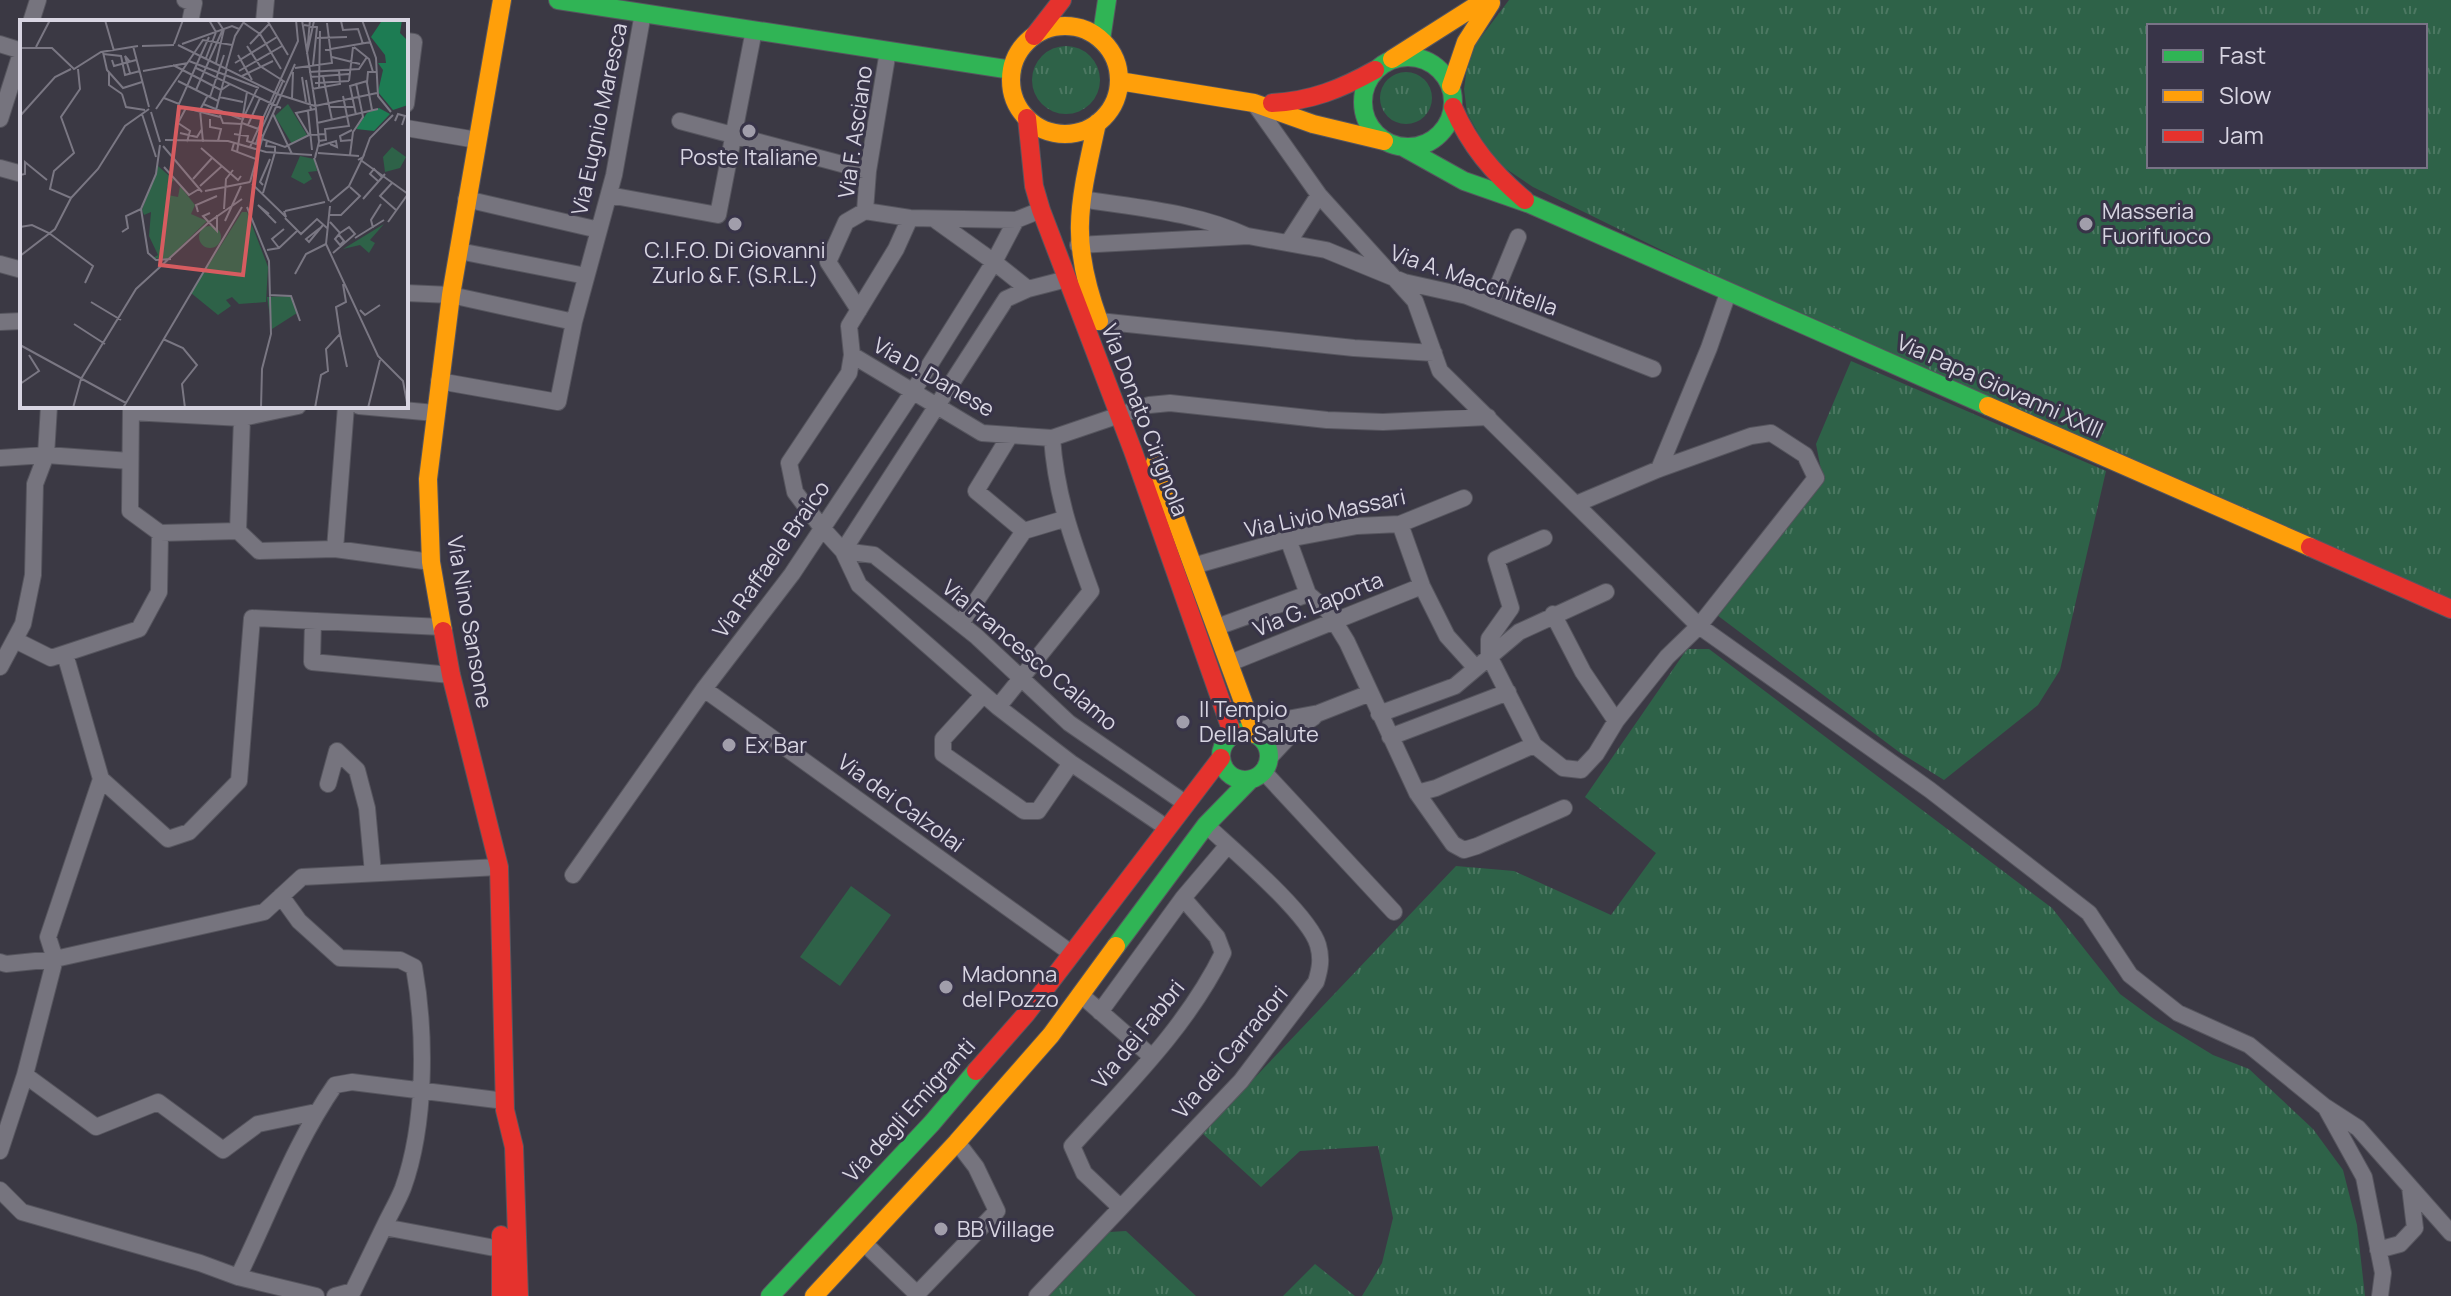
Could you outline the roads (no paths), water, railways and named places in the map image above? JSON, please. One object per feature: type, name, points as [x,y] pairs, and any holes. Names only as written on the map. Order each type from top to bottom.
[{"type":"main road","name":"Via Nino Sansone","points":[[502,0],[451,295],[428,479],[431,562],[442,627],[499,867],[505,1105],[497,1145],[509,1251],[519,1296]]},
{"type":"main road","points":[[558,0],[1012,70]]},
{"type":"main road","points":[[1034,36],[1045,30],[1068,26],[1092,33],[1111,52],[1119,81],[1116,97],[1109,112],[1097,123],[1084,131],[1053,133],[1027,118],[1011,88],[1012,70],[1024,45],[1062,0]]},
{"type":"main road","points":[[1101,40],[1107,0]]},
{"type":"main road","points":[[1119,81],[1254,103],[1300,103],[1334,93],[1485,0]]},
{"type":"main road","points":[[1254,103],[1313,124],[1403,147],[1430,141],[1441,133],[1453,107],[1451,86],[1460,54],[1477,18],[1493,0]]},
{"type":"main road","points":[[1392,59],[1406,56],[1420,58],[1433,64],[1451,86]]},
{"type":"main road","points":[[1375,70],[1367,81],[1362,107],[1366,120],[1384,141]]},
{"type":"main road","name":"Via Papa Giovanni XXIII","points":[[1453,107],[1465,138],[1492,173],[1530,204]]},
{"type":"main road","name":"Via Donato Cirignola","points":[[1027,118],[1034,186],[1041,210],[1067,279],[1193,566],[1255,734]]},
{"type":"main road","name":"Via Donato Cirignola","points":[[1097,123],[1082,199],[1078,245],[1090,297],[1233,735]]},
{"type":"main road","name":"Via Papa Giovanni XXIII","points":[[1403,147],[1432,166],[1491,195],[1530,204],[2451,609]]},
{"type":"main road","points":[[814,1296],[1051,1035],[1206,825],[1261,770],[1266,744],[1248,732],[1233,735]]},
{"type":"main road","name":"Via degli Emigranti","points":[[770,1296],[932,1123],[1026,1014],[1221,758],[1223,745],[1233,735]]},
{"type":"main road","points":[[1221,758],[1228,773],[1242,780],[1261,770]]},
{"type":"main road","name":"Via Nino Sansone","points":[[501,1296],[509,1251]]},
{"type":"street","points":[[32,20],[38,0]]},
{"type":"street","points":[[264,20],[266,0]]},
{"type":"street","name":"Via Eugnio Maresca","points":[[439,381],[558,402],[574,322],[609,195],[643,13]]},
{"type":"street","points":[[609,195],[718,215],[754,30]]},
{"type":"street","points":[[408,41],[414,42],[408,88]]},
{"type":"street","points":[[0,44],[20,50]]},
{"type":"street","name":"Via F. Asciano","points":[[888,51],[868,171],[865,211],[910,218],[1016,220]]},
{"type":"street","points":[[0,119],[20,57]]},
{"type":"street","points":[[1254,103],[1319,195],[1415,301],[1440,371],[1699,626],[1930,790],[2089,913],[2130,975],[2178,1013],[2249,1045],[2324,1106],[2358,1128],[2451,1233]]},
{"type":"street","points":[[680,121],[868,171]]},
{"type":"street","points":[[408,128],[477,140]]},
{"type":"street","points":[[0,168],[20,173]]},
{"type":"street","points":[[1288,243],[1319,195]]},
{"type":"street","points":[[466,199],[598,232]]},
{"type":"street","points":[[1082,199],[1194,217],[1219,223],[1248,236]]},
{"type":"street","points":[[1016,220],[1041,210]]},
{"type":"street","points":[[859,310],[828,262],[846,222],[865,211]]},
{"type":"street","points":[[910,218],[896,249],[849,326],[852,355],[849,373],[789,463],[795,492],[843,551],[859,585],[998,707],[1071,763],[1167,828]]},
{"type":"street","points":[[934,219],[1028,289]]},
{"type":"street","name":"Via Raffaele Braico","points":[[573,875],[704,689],[792,574],[912,393],[994,262],[1016,220]]},
{"type":"street","points":[[1078,245],[1248,236]]},
{"type":"street","name":"Via A. Macchitella","points":[[1248,236],[1326,250],[1395,278],[1467,296],[1653,369]]},
{"type":"street","points":[[1490,305],[1518,237]]},
{"type":"street","points":[[459,251],[586,276]]},
{"type":"street","points":[[0,264],[20,269]]},
{"type":"street","points":[[843,551],[1006,299],[1028,289],[1067,279]]},
{"type":"street","points":[[408,293],[451,295],[574,322]]},
{"type":"street","points":[[1659,469],[1728,293]]},
{"type":"street","points":[[0,322],[20,321]]},
{"type":"street","points":[[1099,321],[1354,348],[1434,353]]},
{"type":"street","name":"Via D. Danese","points":[[852,355],[982,433],[1009,437],[1052,438],[1149,405],[1170,403],[1327,420],[1383,422],[1488,417]]},
{"type":"street","points":[[0,667],[23,624],[33,575],[35,484],[46,455],[49,408]]},
{"type":"street","points":[[289,408],[242,418],[214,412],[131,409],[130,511],[160,533],[238,531],[259,551],[335,549],[431,562]]},
{"type":"street","points":[[335,549],[346,408]]},
{"type":"street","points":[[381,408],[435,413]]},
{"type":"street","points":[[238,531],[242,418]]},
{"type":"street","points":[[1544,538],[1496,559],[1511,608],[1489,639],[1489,656],[1534,745],[1563,768],[1581,770],[1667,657],[1699,626],[1816,478],[1805,455],[1771,433],[1751,436],[1659,469],[1576,504]]},
{"type":"street","points":[[1009,437],[976,491],[1024,531]]},
{"type":"street","points":[[998,707],[1091,591],[1064,519],[1052,438]]},
{"type":"street","points":[[0,458],[46,455],[130,461]]},
{"type":"street","name":"Via Livio Massari","points":[[1193,566],[1288,539],[1357,526],[1400,524],[1464,498]]},
{"type":"street","points":[[961,623],[1024,531],[1064,519]]},
{"type":"street","points":[[1400,524],[1422,586],[1447,636],[1475,667]]},
{"type":"street","points":[[15,640],[51,658],[139,629],[159,592],[160,533]]},
{"type":"street","points":[[1288,539],[1308,594],[1336,622],[1417,793],[1453,844],[1464,850],[1564,808]]},
{"type":"street","name":"Via Francesco Calamo","points":[[843,551],[874,555],[961,623],[1069,723],[1185,803]]},
{"type":"street","name":"Via G. Laporta","points":[[1230,663],[1422,586]]},
{"type":"street","points":[[1379,714],[1455,686],[1519,632],[1606,592]]},
{"type":"street","points":[[1217,627],[1308,594]]},
{"type":"street","points":[[1553,614],[1583,672],[1616,721]]},
{"type":"street","points":[[65,654],[101,779],[168,839],[189,832],[239,781],[252,618],[442,627]]},
{"type":"street","points":[[313,621],[312,662],[451,675]]},
{"type":"street","name":"Via dei Calzolai","points":[[704,689],[1071,953]]},
{"type":"street","points":[[1390,737],[1508,692]]},
{"type":"street","points":[[1255,734],[1287,719],[1319,713],[1370,693]]},
{"type":"street","points":[[983,695],[943,739],[943,754],[1024,811],[1038,811],[1071,763]]},
{"type":"street","points":[[1319,713],[1296,729],[1261,770],[1394,912]]},
{"type":"street","points":[[1417,793],[1436,788],[1534,745]]},
{"type":"street","points":[[328,784],[337,751],[357,770],[367,808],[373,873]]},
{"type":"street","points":[[0,1151],[25,1075],[55,959],[48,937],[101,779]]},
{"type":"street","name":"Via dei Carradori","points":[[1037,1296],[1241,1081],[1316,982],[1321,962],[1317,941],[1295,910],[1206,825]]},
{"type":"street","points":[[1100,1012],[1183,898],[1228,845]]},
{"type":"street","points":[[0,962],[55,959],[264,912],[302,877],[499,867]]},
{"type":"street","points":[[281,896],[299,921],[340,958],[400,960],[414,967],[418,987],[422,1090],[403,1188],[353,1291],[335,1296]]},
{"type":"street","name":"Via dei Fabbri","points":[[1120,1207],[1084,1173],[1072,1146],[1184,1020],[1223,953],[1217,937],[1183,898]]},
{"type":"street","points":[[1080,994],[1152,1057]]},
{"type":"street","points":[[25,1075],[96,1127],[158,1102],[223,1150],[258,1124],[316,1112]]},
{"type":"street","points":[[238,1277],[287,1168],[316,1112],[335,1085],[352,1082],[422,1090],[505,1105]]},
{"type":"street","points":[[2324,1106],[2364,1177],[2383,1273],[2380,1296]]},
{"type":"street","points":[[863,1242],[917,1294],[997,1211],[976,1167],[957,1142]]},
{"type":"street","points":[[2364,1177],[2386,1160]]},
{"type":"street","points":[[2378,1250],[2400,1244],[2415,1228],[2410,1187]]},
{"type":"street","points":[[0,1190],[22,1212],[200,1263],[238,1277],[316,1296]]},
{"type":"street","points":[[384,1227],[509,1251]]},
{"type":"place","name":"Poste Italiane","points":[[749,131]]},
{"type":"place","name":"C.I.F.O. Di Giovanni Zurlo & F. (S.R.L.)","points":[[735,224]]},
{"type":"place","name":"Masseria Fuorifuoco","points":[[2086,224]]},
{"type":"place","name":"Il Tempio Della Salute","points":[[1183,722]]},
{"type":"place","name":"Ex Bar","points":[[729,745]]},
{"type":"place","name":"Madonna del Pozzo","points":[[946,987]]},
{"type":"place","name":"BB Village","points":[[941,1229]]}]
